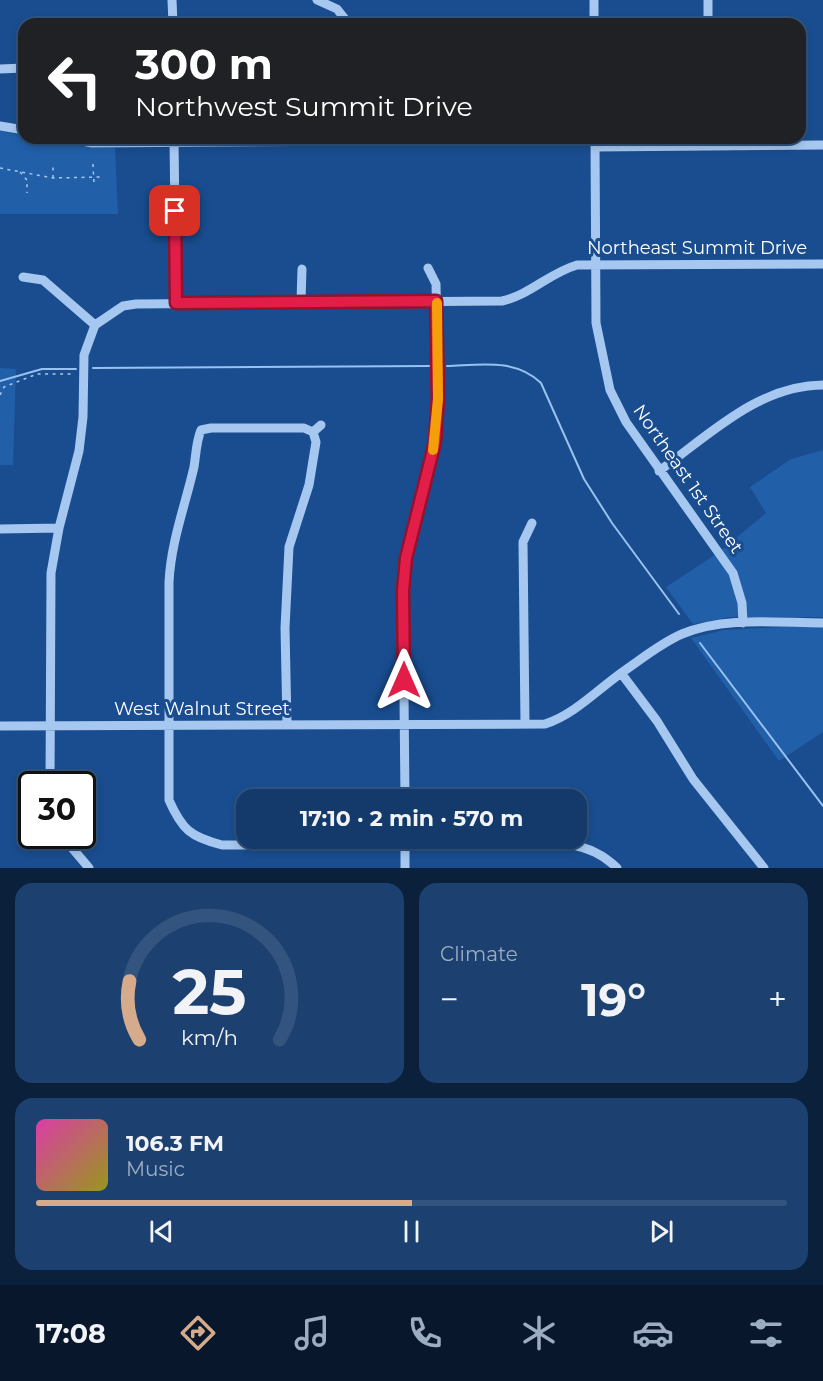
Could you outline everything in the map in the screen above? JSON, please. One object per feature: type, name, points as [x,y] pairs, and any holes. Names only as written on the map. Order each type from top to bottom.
[{"type":"street","points":[[172,0],[172,18]]},
{"type":"street","points":[[317,0],[337,9],[344,18]]},
{"type":"street","points":[[594,0],[594,18]]},
{"type":"street","points":[[708,0],[708,18]]},
{"type":"street","points":[[0,69],[18,68]]},
{"type":"street","points":[[0,126],[18,129]]},
{"type":"street","points":[[174,144],[176,303]]},
{"type":"street","name":"Northeast 1st Street","points":[[595,144],[599,345],[610,390],[626,422],[733,573],[742,603],[743,623]]},
{"type":"street","points":[[795,144],[823,145]]},
{"type":"street","name":"Northeast Summit Drive","points":[[95,324],[123,306],[176,303],[502,301],[517,298],[566,268],[596,265],[823,264]]},
{"type":"street","points":[[405,789],[403,591],[406,558],[435,442],[438,399],[436,284],[428,268]]},
{"type":"street","points":[[301,301],[302,269]]},
{"type":"street","points":[[23,276],[43,280],[95,324],[84,355],[79,451],[59,528],[50,593],[50,771]]},
{"type":"street","points":[[659,471],[749,406],[795,387],[823,386]]},
{"type":"street","points":[[313,432],[321,425]]},
{"type":"street","points":[[236,845],[222,845],[198,839],[179,823],[169,800],[170,565],[201,430],[211,428],[304,428],[313,432],[316,442],[309,485],[292,532],[288,555],[285,628],[287,724]]},
{"type":"street","points":[[525,724],[523,542],[532,523]]},
{"type":"street","points":[[0,529],[59,528]]},
{"type":"street","name":"West Walnut Street","points":[[0,726],[544,724],[558,720],[621,673],[682,634],[705,627],[743,623],[823,623]]},
{"type":"street","points":[[621,673],[657,721],[693,778],[764,868]]},
{"type":"street","points":[[587,848],[609,859],[617,868]]},
{"type":"street","points":[[73,849],[88,868]]},
{"type":"street","points":[[405,849],[405,868]]},
{"type":"path","points":[[53,178],[54,164]]},
{"type":"path","points":[[93,164],[94,184]]},
{"type":"path","points":[[0,168],[53,178],[101,177]]},
{"type":"path","points":[[20,172],[27,180],[27,193]]},
{"type":"path","points":[[0,395],[4,387],[37,374],[84,374]]},
{"type":"shaded area","points":[[0,131],[18,135],[18,144],[64,144],[91,148],[115,148],[118,214],[0,214]]},
{"type":"shaded area","points":[[0,368],[16,369],[13,465],[0,465]]},
{"type":"shaded area","points":[[823,450],[823,617],[730,617],[693,624],[666,587],[719,552],[766,513],[750,487],[791,459]]},
{"type":"shaded area","points":[[823,627],[823,732],[779,761],[691,638],[724,630]]},
{"type":"waterway","points":[[447,366],[484,364],[509,366],[531,375],[541,383],[584,479],[612,523],[679,614]]},
{"type":"waterway","points":[[93,368],[432,366]]},
{"type":"waterway","points":[[0,381],[42,369],[76,369]]},
{"type":"waterway","points":[[700,643],[823,806]]},
{"type":"slow traffic","points":[[433,450],[438,399],[437,303]]},
{"type":"route","points":[[175,211],[176,303],[436,301],[438,399],[435,442],[406,558],[403,591],[404,680]]}]
